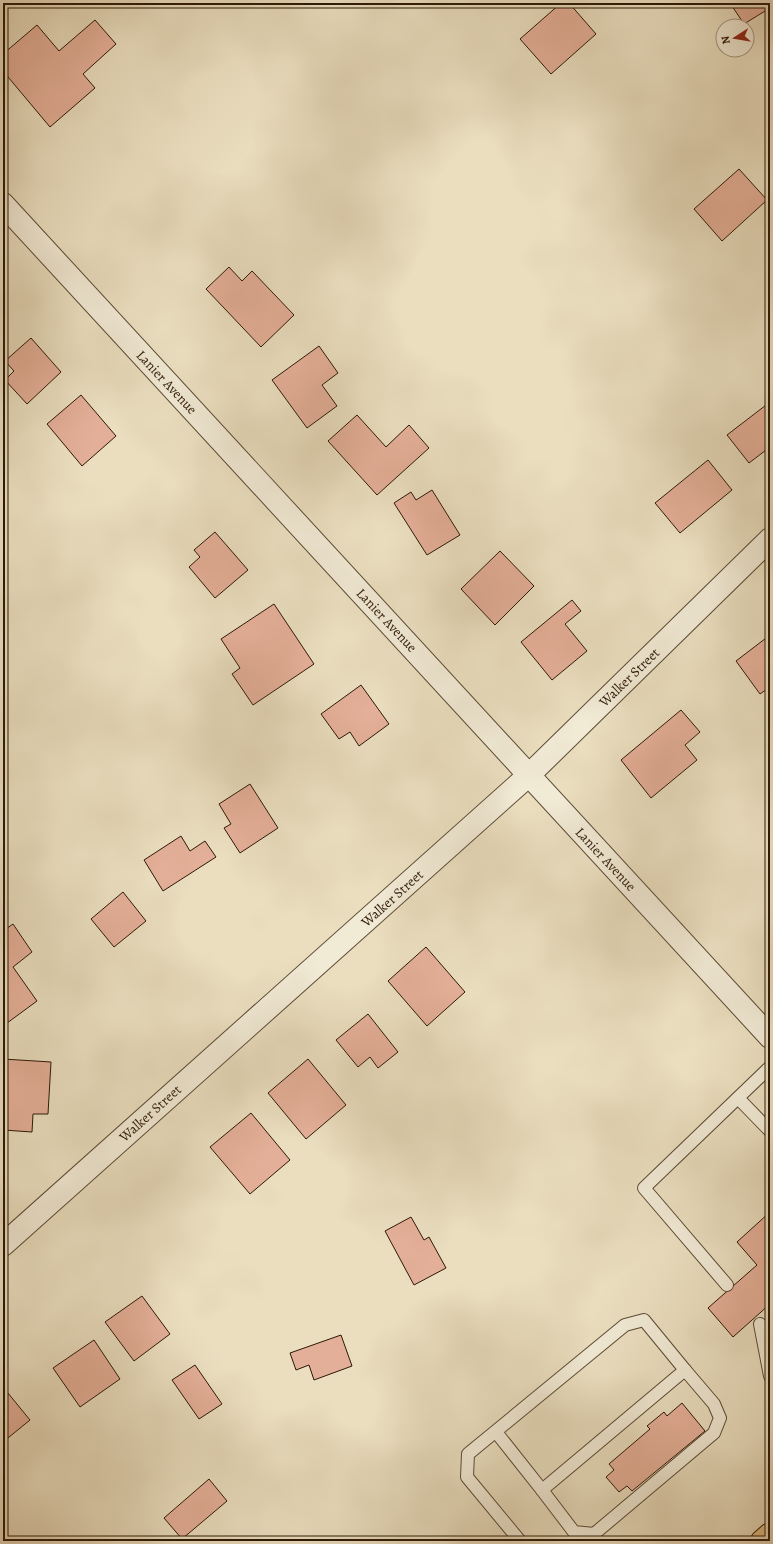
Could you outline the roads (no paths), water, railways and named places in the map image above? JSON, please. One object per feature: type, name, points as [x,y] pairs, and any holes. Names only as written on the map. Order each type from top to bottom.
[{"type":"highway","points":[[762,1541],[770,1534]]},
{"type":"street","name":"Lanier Avenue","points":[[3,204],[770,1037]]},
{"type":"street","name":"Walker Street","points":[[3,1245],[530,775],[770,539]]},
{"type":"lane","points":[[727,1285],[644,1188],[770,1067]]},
{"type":"lane","points":[[738,1098],[770,1131]]},
{"type":"lane","points":[[496,1432],[574,1532],[594,1534],[714,1433],[720,1418],[714,1404],[644,1320],[625,1325],[468,1454],[467,1477],[520,1541]]},
{"type":"lane","points":[[760,1324],[770,1376]]},
{"type":"lane","points":[[542,1490],[685,1370]]}]
